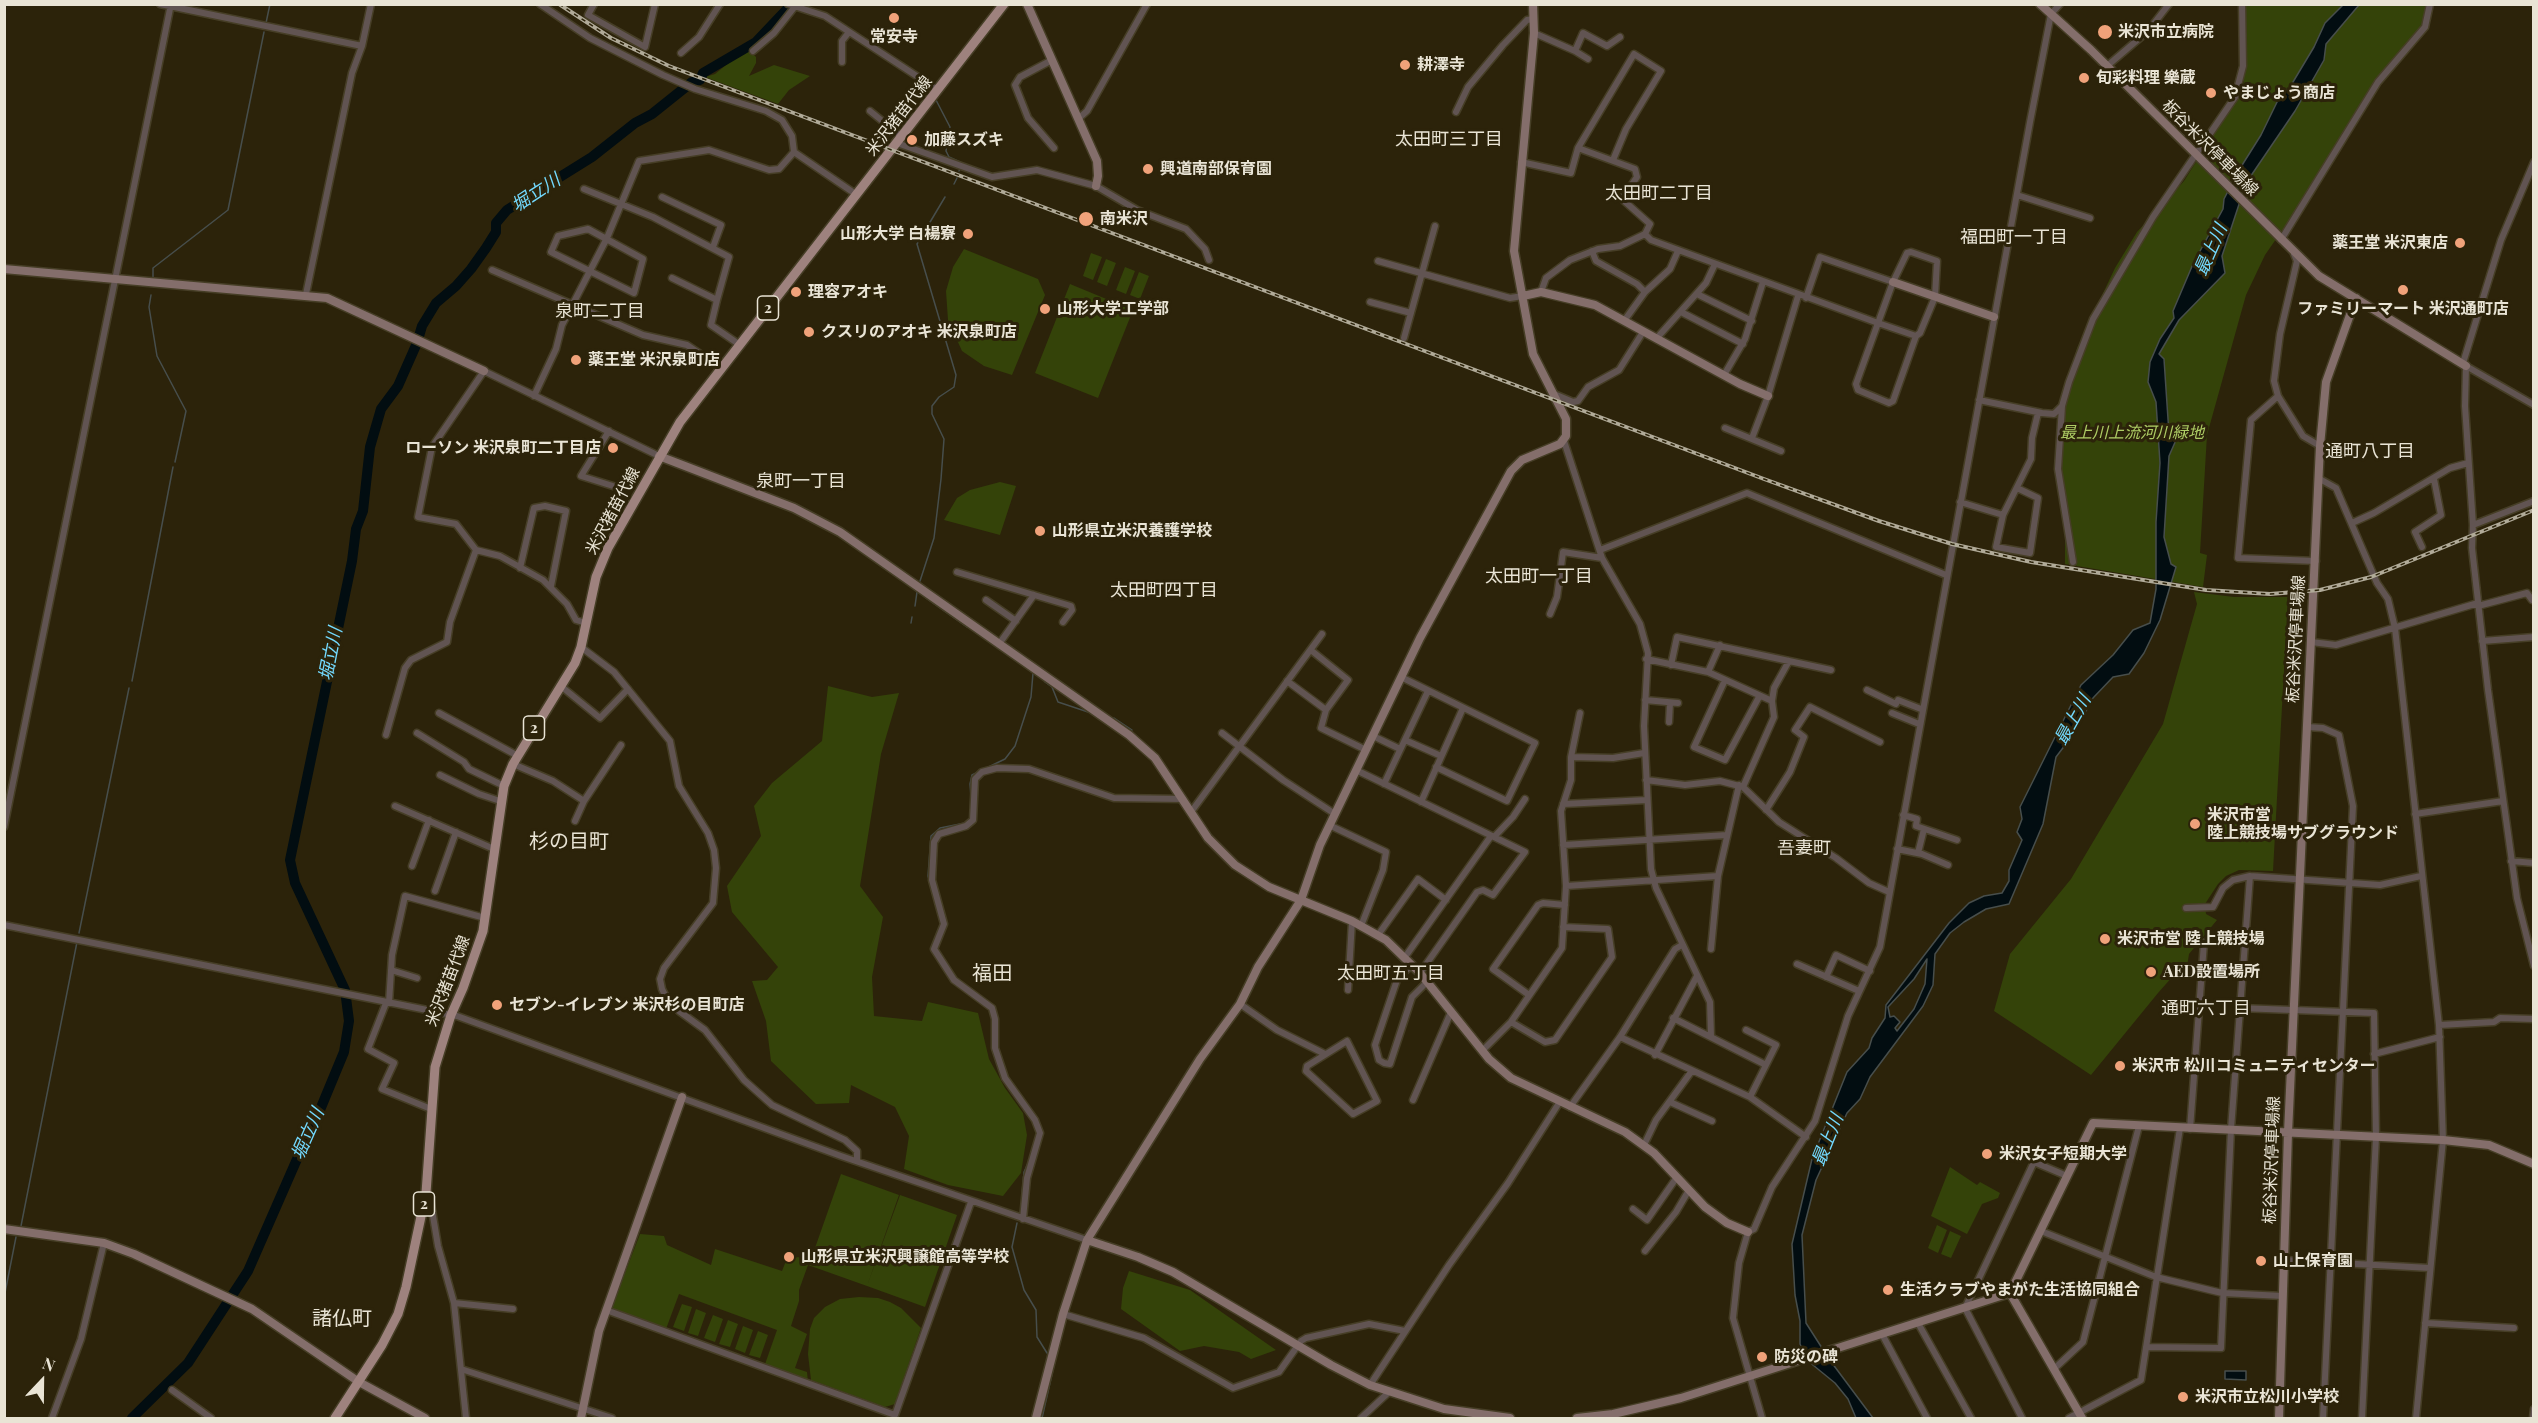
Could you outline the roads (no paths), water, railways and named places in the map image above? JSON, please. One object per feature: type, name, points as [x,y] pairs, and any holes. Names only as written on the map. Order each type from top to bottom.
[{"type":"main road","name":"米沢猪苗代線","points":[[335,1419],[398,1314],[426,1193],[435,1067],[451,1015],[479,946],[504,786],[515,760],[562,687],[581,647],[602,561],[680,422],[1004,4]]},
{"type":"street","points":[[160,4],[362,46]]},
{"type":"street","points":[[306,294],[352,73],[362,46],[371,4]]},
{"type":"street","points":[[534,396],[556,349],[562,325],[607,238],[639,161],[709,150],[769,170],[779,169],[794,152],[792,136],[782,120],[765,111],[682,84],[590,38],[540,4]]},
{"type":"street","points":[[594,4],[588,15],[645,47],[655,4]]},
{"type":"street","points":[[681,53],[699,37],[720,4]]},
{"type":"street","points":[[817,12],[819,4]]},
{"type":"street","points":[[1027,4],[1097,161],[1096,186]]},
{"type":"street","points":[[1078,119],[1087,111],[1147,4]]},
{"type":"street","points":[[1533,4],[1534,33],[1514,238],[1533,354],[1566,419],[1564,441],[1602,558],[1640,624],[1648,652],[1644,753],[1653,880],[1710,1002],[1711,1036]]},
{"type":"street","name":"板谷米沢停車場線","points":[[2040,4],[2107,66],[2294,254],[2319,276],[2356,298],[2326,382],[2320,446],[2288,1133],[2279,1419]]},
{"type":"street","points":[[1762,1419],[1733,1318],[1739,1263],[1748,1232],[1754,1229],[1772,1187],[1806,1137],[1824,1100],[1848,1016],[1880,947],[1921,709],[2051,14],[2060,4]]},
{"type":"street","points":[[2107,66],[2148,32],[2169,4]]},
{"type":"street","points":[[2073,562],[2058,469],[2062,406],[2080,349],[2093,319],[2153,217],[2198,157],[2228,110],[2241,81],[2244,47],[2242,4]]},
{"type":"street","points":[[2279,238],[2378,82],[2425,27],[2430,4]]},
{"type":"street","points":[[4,827],[171,6]]},
{"type":"street","points":[[753,51],[774,33],[794,6],[817,12],[938,90]]},
{"type":"street","points":[[1456,112],[1468,87],[1503,45],[1527,20],[1533,19]]},
{"type":"street","points":[[842,62],[842,41],[849,32]]},
{"type":"street","points":[[1534,33],[1588,58]]},
{"type":"street","points":[[1575,51],[1583,33],[1607,46],[1620,37]]},
{"type":"street","points":[[1521,162],[1571,173],[1578,148],[1634,54],[1661,71],[1626,129],[1613,160]]},
{"type":"street","points":[[1052,60],[1020,77],[1015,85],[1028,118],[1054,148]]},
{"type":"street","points":[[870,111],[899,140],[992,177],[1037,170],[1096,186],[1137,210],[1186,229],[1205,249],[1209,260]]},
{"type":"street","points":[[1541,292],[1546,279],[1555,270],[1592,251],[1620,246],[1645,234],[1650,224],[1622,199],[1637,177],[1635,169],[1578,148]]},
{"type":"street","points":[[794,152],[857,195]]},
{"type":"street","points":[[2534,162],[2501,240],[2464,364],[2473,525],[2472,548],[2482,641],[2511,861],[2517,898],[2534,966]]},
{"type":"street","points":[[584,189],[622,204],[713,247],[729,257],[711,325],[740,345]]},
{"type":"street","points":[[2017,195],[2090,218]]},
{"type":"street","points":[[662,197],[721,225],[713,247]]},
{"type":"street","points":[[1404,338],[1435,226]]},
{"type":"street","points":[[588,229],[607,238],[644,259],[634,293],[551,252],[558,236],[588,229]]},
{"type":"street","points":[[1645,234],[1651,240],[1678,251],[1798,296],[1916,336]]},
{"type":"street","points":[[1592,251],[1596,261],[1637,284],[1645,292]]},
{"type":"street","points":[[1624,321],[1645,292],[1670,268],[1678,251]]},
{"type":"street","points":[[1907,253],[1937,261],[1935,297],[1920,333],[1916,336],[1893,401],[1889,403],[1858,390],[1856,384],[1893,282],[1907,253]]},
{"type":"street","points":[[2294,254],[2297,261],[2280,334],[2274,381],[2278,396],[2303,436],[2320,446]]},
{"type":"street","points":[[1806,298],[1820,257],[1994,317]]},
{"type":"street","points":[[1378,261],[1421,275],[1510,298],[1541,292],[1595,305],[1724,375],[1768,396]]},
{"type":"street","points":[[1656,339],[1697,294],[1715,264]]},
{"type":"street","points":[[4,269],[306,294],[344,304],[659,456],[817,519],[856,543],[1146,749],[1208,838],[1235,865],[1258,881],[1352,921],[1378,935],[1412,964],[1482,1051],[1511,1078],[1559,1103],[1607,1121],[1644,1144],[1714,1215],[1748,1232]]},
{"type":"street","points":[[492,270],[643,334],[687,345],[721,368]]},
{"type":"street","points":[[672,278],[717,300]]},
{"type":"street","points":[[1724,375],[1743,344],[1763,282]]},
{"type":"street","points":[[1697,294],[1752,321]]},
{"type":"street","points":[[1752,438],[1768,396],[1798,296]]},
{"type":"street","points":[[2356,298],[2534,405]]},
{"type":"street","points":[[1370,302],[1411,313]]},
{"type":"street","points":[[1681,312],[1743,344]]},
{"type":"street","points":[[1554,394],[1573,402],[1578,401],[1588,387],[1619,370],[1643,332]]},
{"type":"street","points":[[484,371],[432,447],[418,517],[456,524],[476,550],[500,556],[550,586],[567,603],[576,620],[586,623]]},
{"type":"street","points":[[2278,396],[2251,420],[2238,558],[2316,561]]},
{"type":"street","points":[[1979,400],[2038,413],[2054,414],[2062,406]]},
{"type":"street","points":[[2017,488],[2038,498],[2030,553],[1996,547],[2003,515],[2031,459],[2032,438],[2038,413]]},
{"type":"street","points":[[1725,428],[1781,451]]},
{"type":"street","points":[[609,431],[581,476],[612,486]]},
{"type":"street","points":[[1036,1419],[1063,1314],[1087,1240],[1200,1059],[1240,1004],[1258,967],[1300,900],[1329,825],[1436,605],[1511,471],[1522,460],[1564,441]]},
{"type":"street","points":[[2352,523],[2374,513],[2451,468],[2468,463]]},
{"type":"street","points":[[2318,478],[2336,488],[2377,583],[2388,599],[2395,628],[2439,1025],[2443,1140],[2416,1419]]},
{"type":"street","points":[[2422,547],[2415,532],[2441,515],[2434,478]]},
{"type":"street","points":[[1600,550],[1747,493],[1946,575]]},
{"type":"street","points":[[2473,525],[2534,501]]},
{"type":"street","points":[[1960,502],[2003,515]]},
{"type":"street","points":[[520,568],[534,507],[545,506],[566,512],[550,586]]},
{"type":"street","points":[[386,735],[405,668],[411,660],[447,642],[450,622],[476,550]]},
{"type":"street","points":[[1550,614],[1557,597],[1563,552],[1602,558]]},
{"type":"street","points":[[957,572],[1071,606],[1072,610],[1063,622]]},
{"type":"street","points":[[2311,642],[2336,645],[2478,604],[2527,593],[2532,600]]},
{"type":"street","points":[[999,644],[1034,595]]},
{"type":"street","points":[[986,600],[1016,621]]},
{"type":"street","points":[[1191,812],[1287,681],[1312,651],[1322,634]]},
{"type":"street","points":[[1671,665],[1677,637],[1831,670]]},
{"type":"street","points":[[2482,641],[2534,637]]},
{"type":"street","points":[[1708,672],[1720,645]]},
{"type":"street","points":[[581,647],[614,672],[670,741],[679,786],[708,833],[714,850],[716,868],[713,903],[664,968],[660,980],[668,1001],[705,1030],[744,1080],[772,1105],[845,1140],[857,1151],[857,1161]]},
{"type":"street","points":[[1312,651],[1348,680],[1326,710],[1321,728],[1366,750]]},
{"type":"street","points":[[1646,659],[1708,672],[1772,701]]},
{"type":"street","points":[[1711,948],[1718,876],[1726,836],[1741,786],[1774,717],[1772,701],[1774,688],[1789,661]]},
{"type":"street","points":[[1401,677],[1534,743],[1507,801],[1436,767]]},
{"type":"street","points":[[1287,681],[1326,710]]},
{"type":"street","points":[[1725,681],[1694,747],[1725,760],[1760,697]]},
{"type":"street","points":[[562,687],[600,718],[628,689]]},
{"type":"street","points":[[1867,690],[1921,709]]},
{"type":"street","points":[[1384,784],[1428,691]]},
{"type":"street","points":[[1645,700],[1678,704]]},
{"type":"street","points":[[1669,722],[1670,703]]},
{"type":"street","points":[[1766,810],[1790,772],[1804,736],[1795,730],[1810,707],[1880,742]]},
{"type":"street","points":[[1421,802],[1463,708]]},
{"type":"street","points":[[439,713],[584,801]]},
{"type":"street","points":[[1482,1051],[1511,1022],[1562,948],[1566,886],[1563,804],[1571,780],[1571,757],[1580,713]]},
{"type":"street","points":[[1892,713],[1919,724]]},
{"type":"street","points":[[2307,727],[2323,728],[2339,735],[2353,806],[2341,1012],[2323,1419]]},
{"type":"street","points":[[417,733],[464,762],[469,769],[504,786]]},
{"type":"street","points":[[1222,733],[1335,814]]},
{"type":"street","points":[[1372,736],[1400,749]]},
{"type":"street","points":[[1405,740],[1441,756]]},
{"type":"street","points":[[575,821],[584,801],[621,745]]},
{"type":"street","points":[[1571,757],[1613,758],[1644,753]]},
{"type":"street","points":[[1023,1219],[1027,1178],[1040,1133],[1035,1120],[1005,1078],[995,1048],[994,1013],[985,1000],[954,980],[934,949],[944,924],[932,880],[934,842],[944,831],[960,828],[973,820],[975,779],[982,772],[997,768],[1029,769],[1114,798],[1183,799]]},
{"type":"street","points":[[1356,770],[1526,852],[1493,895],[1482,890],[1477,892],[1420,973]]},
{"type":"street","points":[[440,775],[478,794],[500,801]]},
{"type":"street","points":[[1646,780],[1685,785],[1720,782],[1741,786],[1779,822],[1836,858],[1869,883],[1889,892]]},
{"type":"street","points":[[1405,957],[1492,836],[1513,817],[1525,799]]},
{"type":"street","points":[[1563,804],[1647,800]]},
{"type":"street","points":[[2415,814],[2502,801]]},
{"type":"street","points":[[395,806],[494,849]]},
{"type":"street","points":[[1903,815],[1917,819],[1916,826],[1956,840]]},
{"type":"street","points":[[412,866],[429,820]]},
{"type":"street","points":[[1329,825],[1386,852],[1383,870],[1361,926]]},
{"type":"street","points":[[1918,853],[1924,829]]},
{"type":"street","points":[[435,891],[456,832]]},
{"type":"street","points":[[1563,845],[1726,836]]},
{"type":"street","points":[[1897,849],[1918,853],[1948,865]]},
{"type":"street","points":[[2511,861],[2534,863]]},
{"type":"street","points":[[1566,886],[1718,876]]},
{"type":"street","points":[[2186,908],[2213,907],[2223,888],[2233,880],[2250,876],[2380,885],[2421,876]]},
{"type":"street","points":[[2146,1347],[2221,1348],[2230,1129],[2250,876]]},
{"type":"street","points":[[1378,935],[1418,879],[1446,900]]},
{"type":"street","points":[[431,1109],[382,1089],[394,1063],[368,1048],[388,1003],[392,955],[405,896],[485,918]]},
{"type":"street","points":[[1529,995],[1493,969],[1538,905],[1543,903],[1564,905]]},
{"type":"street","points":[[1348,990],[1352,921]]},
{"type":"street","points":[[4,925],[451,1015],[971,1202],[1138,1257],[1173,1272],[1297,1346],[1370,1385],[1444,1409],[1509,1419]]},
{"type":"street","points":[[1511,1022],[1545,1042],[1555,1040],[1612,957],[1608,929],[1563,927]]},
{"type":"street","points":[[2069,1419],[2081,1416],[2141,1380],[2156,1277],[2185,1128],[2204,943],[2210,940],[2244,942]]},
{"type":"street","points":[[1570,1107],[1620,1037],[1675,949],[1682,945]]},
{"type":"street","points":[[1826,977],[1836,955],[1870,970]]},
{"type":"street","points":[[1412,964],[1398,977],[1375,1045],[1377,1055],[1384,1063],[1390,1064],[1412,997],[1427,982]]},
{"type":"street","points":[[1797,964],[1859,991]]},
{"type":"street","points":[[391,970],[417,978]]},
{"type":"street","points":[[1655,1055],[1697,976]]},
{"type":"street","points":[[1240,1004],[1277,1030],[1325,1054]]},
{"type":"street","points":[[2239,1008],[2374,1013],[2376,1137],[2362,1419]]},
{"type":"street","points":[[1413,1100],[1451,1012]]},
{"type":"street","points":[[1673,1018],[1766,1065]]},
{"type":"street","points":[[2439,1025],[2493,1022],[2500,1018],[2534,1019]]},
{"type":"street","points":[[1746,1030],[1776,1045],[1750,1098]]},
{"type":"street","points":[[1620,1037],[1750,1098],[1806,1137]]},
{"type":"street","points":[[2374,1054],[2440,1037]]},
{"type":"street","points":[[1347,1041],[1377,1101],[1353,1114],[1306,1071],[1307,1066],[1325,1054],[1347,1041]]},
{"type":"street","points":[[1644,1144],[1656,1120],[1691,1072]]},
{"type":"street","points":[[581,1419],[595,1346],[606,1310],[682,1097]]},
{"type":"street","points":[[1670,1102],[1712,1121]]},
{"type":"street","points":[[1370,1385],[1508,1183],[1559,1103]]},
{"type":"street","points":[[1577,1419],[1631,1411],[1750,1376],[2010,1293],[2092,1124],[2443,1140],[2489,1145],[2534,1164]]},
{"type":"street","points":[[2054,1370],[2083,1342],[2139,1126]]},
{"type":"street","points":[[1965,1308],[2034,1162],[2067,1176]]},
{"type":"street","points":[[1633,1209],[1647,1220],[1677,1177]]},
{"type":"street","points":[[1645,1251],[1677,1212],[1689,1190]]},
{"type":"street","points":[[426,1193],[430,1198],[438,1246],[454,1303],[465,1419]]},
{"type":"street","points":[[606,1310],[895,1415],[971,1202]]},
{"type":"street","points":[[4,1229],[104,1243],[209,1288],[274,1323],[359,1382],[425,1419]]},
{"type":"street","points":[[2041,1231],[2156,1277],[2222,1293],[2283,1296]]},
{"type":"street","points":[[52,1419],[81,1339],[104,1243]]},
{"type":"street","points":[[2284,1260],[2430,1268]]},
{"type":"street","points":[[2010,1293],[2081,1416]]},
{"type":"street","points":[[454,1303],[513,1309]]},
{"type":"street","points":[[1965,1308],[2022,1419]]},
{"type":"street","points":[[1063,1314],[1144,1338],[1233,1388],[1279,1371],[1297,1346],[1306,1338],[1370,1324],[1405,1331]]},
{"type":"street","points":[[1918,1323],[1971,1419]]},
{"type":"street","points":[[2425,1323],[2514,1328]]},
{"type":"street","points":[[1882,1334],[1927,1419]]},
{"type":"street","points":[[461,1369],[612,1419]]},
{"type":"street","points":[[172,1390],[211,1419]]},
{"type":"street","points":[[1361,1419],[1389,1392]]},
{"type":"street","points":[[2533,1419],[2534,1409]]},
{"type":"water","name":"最上川","points":[[2343,5],[2359,5],[2326,44],[2324,60],[2295,111],[2246,183],[2222,256],[2225,273],[2179,320],[2159,354],[2164,359],[2169,434],[2183,424],[2169,456],[2164,537],[2171,564],[2176,567],[2160,620],[2144,653],[2129,674],[2113,677],[2093,698],[2075,732],[2056,757],[2043,824],[2009,904],[1986,909],[1964,922],[1950,933],[1935,954],[1933,985],[1923,1006],[1870,1077],[1860,1099],[1847,1113],[1816,1180],[1802,1235],[1806,1323],[1829,1359],[1873,1418],[1856,1418],[1848,1399],[1835,1383],[1808,1361],[1800,1344],[1800,1321],[1795,1295],[1792,1244],[1812,1159],[1847,1072],[1869,1048],[1872,1038],[1885,1018],[1886,1005],[1949,923],[1969,903],[1984,896],[2002,893],[2009,881],[2009,870],[2022,840],[2017,832],[2022,819],[2020,807],[2081,685],[2113,655],[2133,630],[2150,623],[2156,589],[2156,522],[2160,463],[2156,402],[2148,382],[2150,362],[2160,339],[2174,318],[2173,311],[2193,264],[2223,209],[2224,199],[2261,135],[2281,94],[2290,87],[2314,47],[2325,23]],"holes":[[[1927,959],[1925,984],[1914,1009],[1897,1031],[1895,1028],[1900,1022],[1894,1016],[1890,1017],[1888,1007],[1914,979]]]},
{"type":"water","points":[[2225,1371],[2246,1371],[2246,1380],[2225,1379]]},
{"type":"waterway","points":[[266,23],[270,4]]},
{"type":"waterway","name":"堀立川","points":[[132,1418],[188,1363],[248,1271],[308,1134],[306,1131],[315,1122],[344,1052],[349,1021],[345,990],[295,883],[290,860],[352,561],[356,529],[363,511],[370,447],[381,409],[398,386],[422,326],[436,303],[471,269],[496,232],[496,223],[507,210],[592,157],[692,82],[700,80],[703,73],[756,42],[792,4]]},
{"type":"waterway","points":[[153,278],[153,268],[228,210],[264,32]]},
{"type":"waterway","points":[[936,100],[950,127],[946,151],[949,157],[960,162]]},
{"type":"waterway","points":[[954,184],[957,178]]},
{"type":"waterway","points":[[920,581],[934,538],[944,439],[932,414],[932,406],[939,397],[954,387],[956,375],[917,244],[945,197]]},
{"type":"waterway","points":[[151,295],[149,307],[157,356],[186,411],[175,462]]},
{"type":"waterway","points":[[132,681],[173,467]]},
{"type":"waterway","points":[[915,606],[917,592]]},
{"type":"waterway","points":[[926,598],[967,627]]},
{"type":"waterway","points":[[911,623],[912,617]]},
{"type":"waterway","points":[[978,634],[1013,658]]},
{"type":"waterway","points":[[1020,663],[1036,675]]},
{"type":"waterway","points":[[971,797],[972,775],[1005,759],[1015,746],[1031,697],[1033,673]]},
{"type":"waterway","points":[[1045,682],[1052,687],[1058,702],[1088,712]]},
{"type":"waterway","points":[[79,933],[129,688]]},
{"type":"waterway","points":[[1114,718],[1132,730]]},
{"type":"waterway","points":[[933,894],[928,876],[931,836],[940,828],[965,823]]},
{"type":"waterway","points":[[931,948],[938,930]]},
{"type":"waterway","points":[[21,1226],[77,942]]},
{"type":"waterway","points":[[941,966],[953,983],[969,994]]},
{"type":"waterway","points":[[992,1049],[999,1070]]},
{"type":"waterway","points":[[1003,1080],[1021,1106]]},
{"type":"waterway","points":[[1022,1194],[1024,1172],[1029,1161]]},
{"type":"waterway","points":[[1017,1223],[1012,1247],[1024,1290],[1036,1310],[1037,1337],[1047,1353]]},
{"type":"waterway","points":[[4,1298],[16,1237]]},
{"type":"waterway","points":[[1042,1418],[1055,1361]]},
{"type":"railway","points":[[559,4],[611,38],[669,66],[1764,479],[1879,521],[1952,544],[2031,562],[2206,590],[2270,594],[2320,590],[2371,577],[2534,510]]},
{"type":"place","name":"常安寺","points":[[894,18]]},
{"type":"place","name":"米沢市立病院","points":[[2105,32]]},
{"type":"place","name":"耕澤寺","points":[[1405,65]]},
{"type":"place","name":"旬彩料理 樂蔵","points":[[2084,78]]},
{"type":"place","name":"やまじょう商店","points":[[2211,93]]},
{"type":"place","name":"加藤スズキ","points":[[912,140]]},
{"type":"place","name":"興道南部保育園","points":[[1148,169]]},
{"type":"place","name":"南米沢","points":[[1086,219]]},
{"type":"place","name":"山形大学 白楊寮","points":[[968,234]]},
{"type":"place","name":"薬王堂 米沢東店","points":[[2460,243]]},
{"type":"place","name":"ファミリーマート 米沢通町店","points":[[2403,290]]},
{"type":"place","name":"理容アオキ","points":[[796,292]]},
{"type":"place","name":"山形大学工学部","points":[[1045,309]]},
{"type":"place","name":"クスリのアオキ 米沢泉町店","points":[[809,332]]},
{"type":"place","name":"薬王堂 米沢泉町店","points":[[576,360]]},
{"type":"place","name":"ローソン 米沢泉町二丁目店","points":[[613,448]]},
{"type":"place","name":"山形県立米沢養護学校","points":[[1040,531]]},
{"type":"place","name":"米沢市営 陸上競技場サブグラウンド","points":[[2195,824]]},
{"type":"place","name":"米沢市営 陸上競技場","points":[[2105,939]]},
{"type":"place","name":"AED設置場所","points":[[2151,972]]},
{"type":"place","name":"セブン-イレブン 米沢杉の目町店","points":[[497,1005]]},
{"type":"place","name":"米沢市 松川コミュニティセンター","points":[[2120,1066]]},
{"type":"place","name":"米沢女子短期大学","points":[[1987,1154]]},
{"type":"place","name":"山形県立米沢興譲館高等学校","points":[[789,1257]]},
{"type":"place","name":"山上保育園","points":[[2261,1261]]},
{"type":"place","name":"生活クラブやまがた生活協同組合","points":[[1888,1290]]},
{"type":"place","name":"防災の碑","points":[[1762,1357]]},
{"type":"place","name":"米沢市立松川小学校","points":[[2183,1397]]},
{"type":"district","name":"太田町三丁目","points":[[1449,139]]},
{"type":"district","name":"太田町二丁目","points":[[1659,193]]},
{"type":"district","name":"福田町一丁目","points":[[2014,237]]},
{"type":"district","name":"泉町二丁目","points":[[600,311]]},
{"type":"district","name":"通町八丁目","points":[[2370,451]]},
{"type":"district","name":"泉町一丁目","points":[[801,481]]},
{"type":"district","name":"太田町一丁目","points":[[1539,576]]},
{"type":"district","name":"太田町四丁目","points":[[1164,590]]},
{"type":"district","name":"杉の目町","points":[[569,842]]},
{"type":"district","name":"吾妻町","points":[[1804,848]]},
{"type":"district","name":"太田町五丁目","points":[[1391,973]]},
{"type":"district","name":"福田","points":[[992,974]]},
{"type":"district","name":"通町六丁目","points":[[2206,1008]]},
{"type":"district","name":"諸仏町","points":[[342,1319]]},
{"type":"park label","name":"最上川上流河川緑地","points":[[2132,433]]}]
